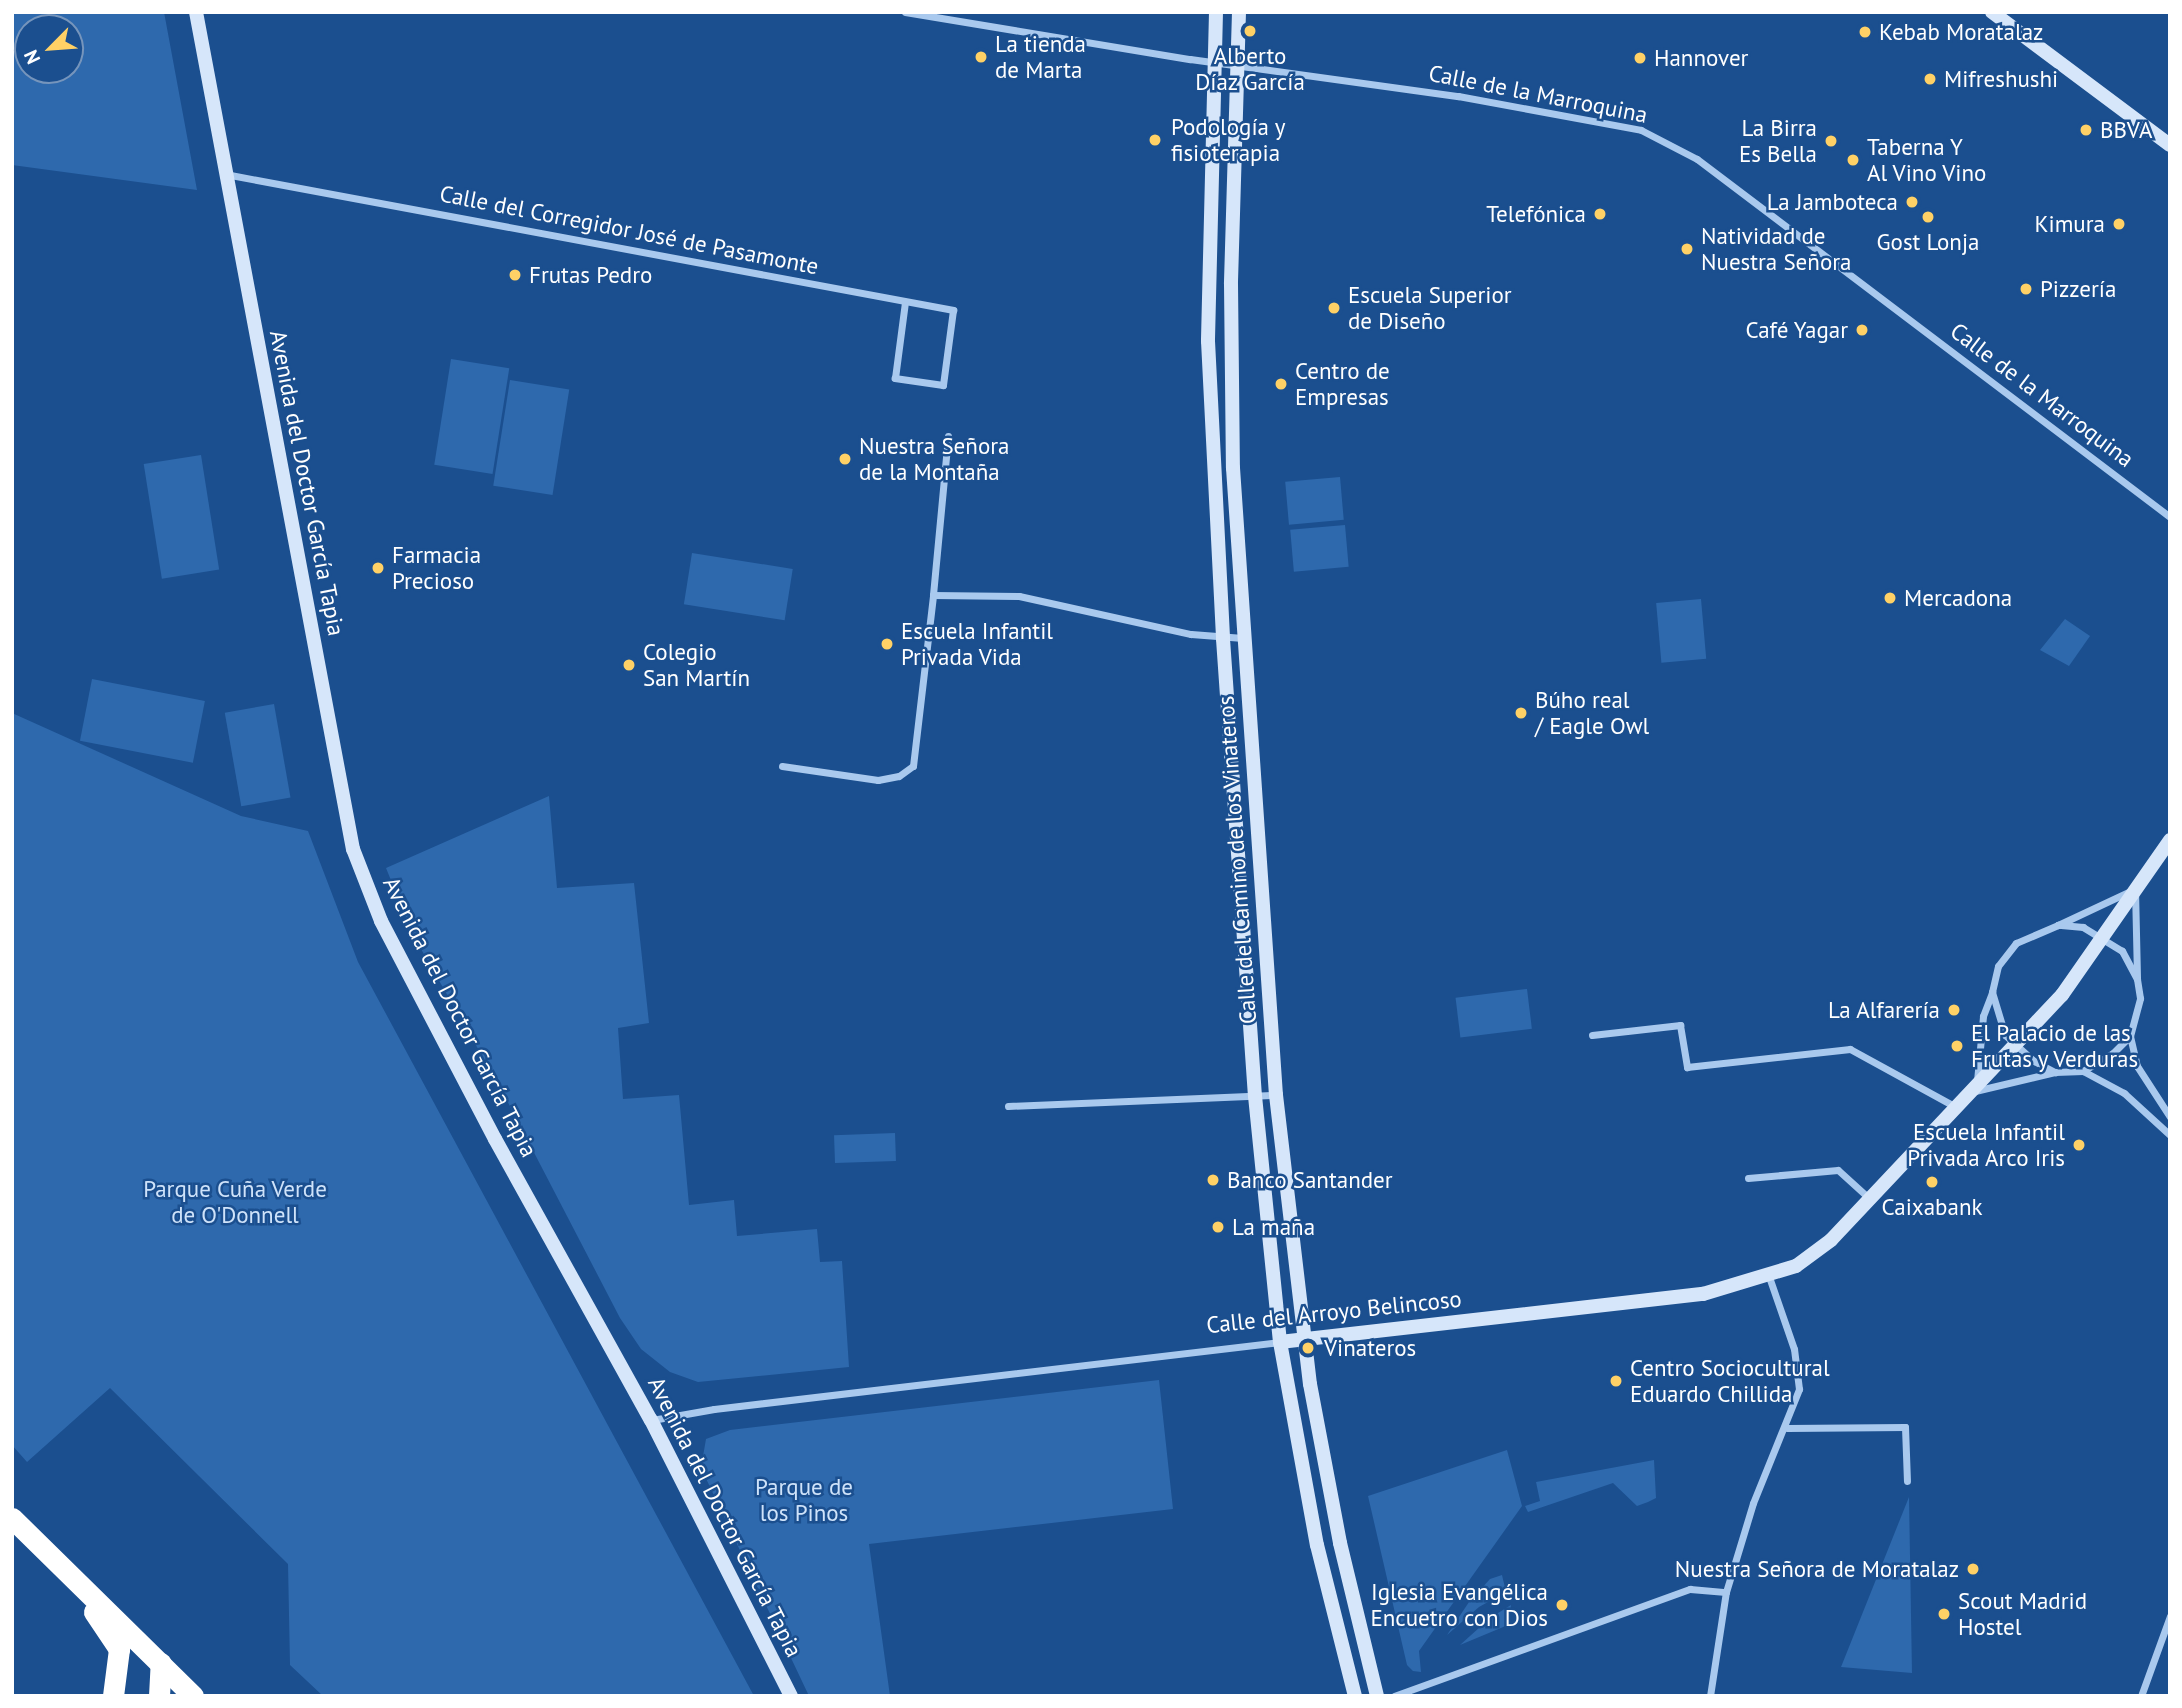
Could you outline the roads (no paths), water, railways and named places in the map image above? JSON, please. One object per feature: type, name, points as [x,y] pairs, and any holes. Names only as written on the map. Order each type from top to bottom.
[{"type":"highway","points":[[12,1520],[193,1696]]},
{"type":"highway","points":[[12,1520],[106,1625],[118,1649],[113,1696]]},
{"type":"highway","points":[[159,1696],[161,1663]]},
{"type":"main road","name":"Avenida del Doctor García Tapia","points":[[196,12],[353,849],[393,945],[651,1420],[791,1696]]},
{"type":"main road","name":"Calle del Camino de los Vinateros","points":[[1216,12],[1212,62],[1208,341],[1223,639],[1255,1096],[1280,1342],[1317,1545],[1355,1696]]},
{"type":"main road","name":"Calle del Camino de los Vinateros","points":[[1239,12],[1234,63],[1233,468],[1276,1095],[1303,1339],[1340,1543],[1377,1696]]},
{"type":"main road","points":[[1992,12],[2170,145]]},
{"type":"main road","name":"Calle del Arroyo Belincoso","points":[[1280,1342],[1703,1294],[1769,1277],[1796,1266],[1831,1240],[1871,1200],[2062,995],[2170,840]]},
{"type":"street","name":"Calle de la Marroquina","points":[[905,12],[1212,62],[1458,96],[1628,127],[1664,140],[1697,159],[2170,517]]},
{"type":"street","name":"Calle del Corregidor José de Pasamonte","points":[[225,174],[953,310],[943,385],[895,378],[905,302]]},
{"type":"street","points":[[782,766],[878,780],[899,776],[913,766],[948,436]]},
{"type":"street","points":[[933,595],[1019,596],[1223,639],[1243,638]]},
{"type":"street","points":[[1974,1091],[1983,1016],[1998,966],[2016,943],[2135,889],[2137,979],[2140,998],[2130,1036],[2137,1066],[2170,1117]]},
{"type":"street","points":[[2059,925],[2082,927],[2103,937],[2122,951],[2137,979]]},
{"type":"street","points":[[1992,992],[1996,1017],[2015,1046],[2055,1072]]},
{"type":"street","points":[[1592,1035],[1680,1025],[1687,1067],[1850,1049],[1956,1107]]},
{"type":"street","points":[[2083,1071],[2113,1054],[2130,1036]]},
{"type":"street","points":[[2083,1071],[2124,1093],[2170,1135]]},
{"type":"street","name":"Calle del Arroyo Belincoso","points":[[1974,1091],[2055,1072],[2083,1071]]},
{"type":"street","points":[[1008,1106],[1276,1095]]},
{"type":"street","points":[[1748,1178],[1838,1170],[1871,1200]]},
{"type":"street","points":[[1710,1696],[1726,1592],[1753,1503],[1787,1428],[1799,1389],[1794,1349],[1769,1277]]},
{"type":"street","name":"Calle del Arroyo Belincoso","points":[[651,1420],[726,1407],[1280,1342]]},
{"type":"street","points":[[1787,1428],[1905,1427],[1907,1481]]},
{"type":"street","points":[[1394,1696],[1690,1589],[1726,1592]]},
{"type":"street","points":[[2141,1696],[2170,1616]]},
{"type":"place","name":"Alberto Díaz García","points":[[1250,31]]},
{"type":"place","name":"Kebab Moratalaz","points":[[1865,32]]},
{"type":"place","name":"La tienda de Marta","points":[[981,57]]},
{"type":"place","name":"Hannover","points":[[1640,58]]},
{"type":"place","name":"Mifreshushi","points":[[1930,79]]},
{"type":"place","name":"BBVA","points":[[2086,130]]},
{"type":"place","name":"Podología y fisioterapia","points":[[1155,140]]},
{"type":"place","name":"La Birra Es Bella","points":[[1831,141]]},
{"type":"place","name":"Taberna Y Al Vino Vino","points":[[1853,160]]},
{"type":"place","name":"La Jamboteca","points":[[1912,202]]},
{"type":"place","name":"Telefónica","points":[[1600,214]]},
{"type":"place","name":"Gost Lonja","points":[[1928,217]]},
{"type":"place","name":"Kimura","points":[[2119,224]]},
{"type":"place","name":"Natividad de Nuestra Señora","points":[[1687,249]]},
{"type":"place","name":"Frutas Pedro","points":[[515,275]]},
{"type":"place","name":"Pizzería","points":[[2026,289]]},
{"type":"place","name":"Escuela Superior de Diseño","points":[[1334,308]]},
{"type":"place","name":"Café Yagar","points":[[1862,330]]},
{"type":"place","name":"Centro de Empresas","points":[[1281,384]]},
{"type":"place","name":"Nuestra Señora de la Montaña","points":[[845,459]]},
{"type":"place","name":"Farmacia Precioso","points":[[378,568]]},
{"type":"place","name":"Mercadona","points":[[1890,598]]},
{"type":"place","name":"Escuela Infantil Privada Vida","points":[[887,644]]},
{"type":"place","name":"Colegio San Martín","points":[[629,665]]},
{"type":"place","name":"Búho real / Eagle Owl","points":[[1521,713]]},
{"type":"place","name":"La Alfarería","points":[[1954,1010]]},
{"type":"place","name":"El Palacio de las Frutas y Verduras","points":[[1957,1046]]},
{"type":"place","name":"Escuela Infantil Privada Arco Iris","points":[[2079,1145]]},
{"type":"place","name":"Banco Santander","points":[[1213,1180]]},
{"type":"place","name":"Caixabank","points":[[1932,1182]]},
{"type":"place","name":"La maña","points":[[1218,1227]]},
{"type":"place","name":"Vinateros","points":[[1308,1348]]},
{"type":"place","name":"Centro Sociocultural Eduardo Chillida","points":[[1616,1381]]},
{"type":"place","name":"Nuestra Señora de Moratalaz","points":[[1973,1569]]},
{"type":"place","name":"Iglesia Evangélica Encuetro con Dios","points":[[1562,1605]]},
{"type":"place","name":"Scout Madrid Hostel","points":[[1944,1614]]},
{"type":"park label","name":"Parque Cuña Verde de O'Donnell","points":[[235,1202]]},
{"type":"park label","name":"Parque de los Pinos","points":[[804,1500]]}]
